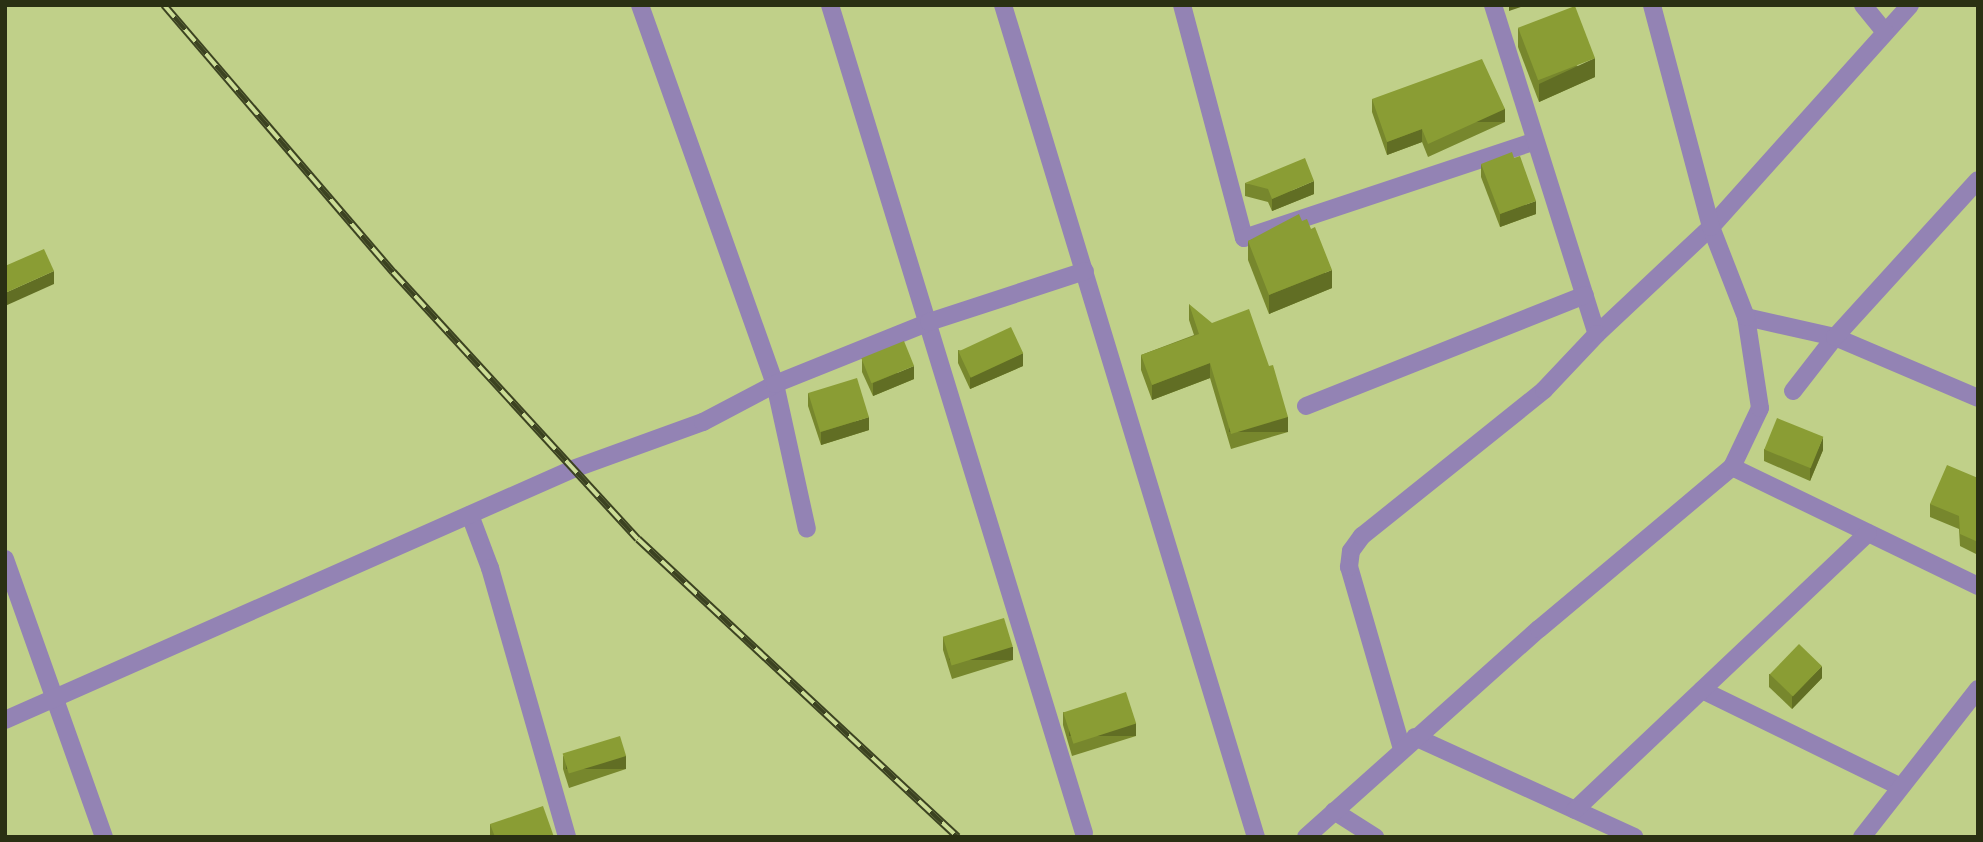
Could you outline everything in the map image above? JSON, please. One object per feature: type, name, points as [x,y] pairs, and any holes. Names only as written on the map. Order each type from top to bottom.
[{"type":"street","points":[[640,5],[775,384],[807,529]]},
{"type":"street","points":[[830,5],[1084,833]]},
{"type":"street","points":[[1003,5],[1256,837]]},
{"type":"street","points":[[1182,5],[1244,239],[1535,141]]},
{"type":"street","points":[[1493,5],[1597,334]]},
{"type":"street","points":[[1306,837],[1409,743],[1732,467],[1760,408],[1746,317],[1711,227],[1652,5]]},
{"type":"street","points":[[1863,5],[1885,32]]},
{"type":"street","points":[[1634,837],[1575,810],[1409,743],[1349,567],[1350,551],[1362,536],[1544,390],[1597,334],[1711,227],[1910,5]]},
{"type":"street","points":[[1793,391],[1835,337],[1978,180]]},
{"type":"street","points":[[5,720],[573,469],[702,422],[775,384],[929,322],[1085,271]]},
{"type":"street","points":[[1306,406],[1585,295]]},
{"type":"street","points":[[1746,317],[1835,337],[1976,393]]},
{"type":"street","points":[[1732,467],[1978,586]]},
{"type":"street","points":[[470,515],[490,568],[567,837]]},
{"type":"street","points":[[1575,810],[1868,533]]},
{"type":"street","points":[[5,559],[104,837]]},
{"type":"street","points":[[1862,837],[1978,688]]},
{"type":"street","points":[[1702,690],[1901,787]]},
{"type":"street","points":[[1334,811],[1375,837]]},
{"type":"building","points":[[1575,6],[1595,58],[1538,80],[1518,28]]},
{"type":"building","points":[[1482,59],[1505,109],[1428,144],[1422,129],[1387,142],[1372,99]]},
{"type":"building","points":[[1512,152],[1514,158],[1520,156],[1536,201],[1500,214],[1481,164]]},
{"type":"building","points":[[1305,158],[1314,181],[1272,199],[1268,189],[1245,183]]},
{"type":"building","points":[[1299,214],[1302,221],[1307,219],[1311,229],[1315,227],[1332,270],[1269,295],[1248,241]]},
{"type":"building","points":[[44,249],[54,271],[5,293],[5,266]]},
{"type":"building","points":[[1189,304],[1212,323],[1249,309],[1269,366],[1273,365],[1288,417],[1231,434],[1210,363],[1152,385],[1141,355],[1199,334]]},
{"type":"building","points":[[1011,327],[1023,353],[971,378],[958,352]]},
{"type":"building","points":[[904,341],[914,366],[871,383],[861,358]]},
{"type":"building","points":[[857,378],[869,417],[820,432],[808,393]]},
{"type":"building","points":[[1777,418],[1823,437],[1811,468],[1764,450]]},
{"type":"building","points":[[1947,465],[1978,478],[1978,542],[1960,534],[1959,516],[1930,504]]},
{"type":"building","points":[[1004,618],[1013,647],[952,665],[943,637]]},
{"type":"building","points":[[1799,644],[1822,666],[1793,696],[1770,674]]},
{"type":"building","points":[[1126,692],[1136,723],[1073,744],[1063,712]]},
{"type":"building","points":[[620,736],[626,756],[569,774],[563,754]]},
{"type":"building","points":[[543,806],[554,837],[495,837],[490,824]]},
{"type":"railway","points":[[164,5],[393,272],[638,539],[958,837]]}]
